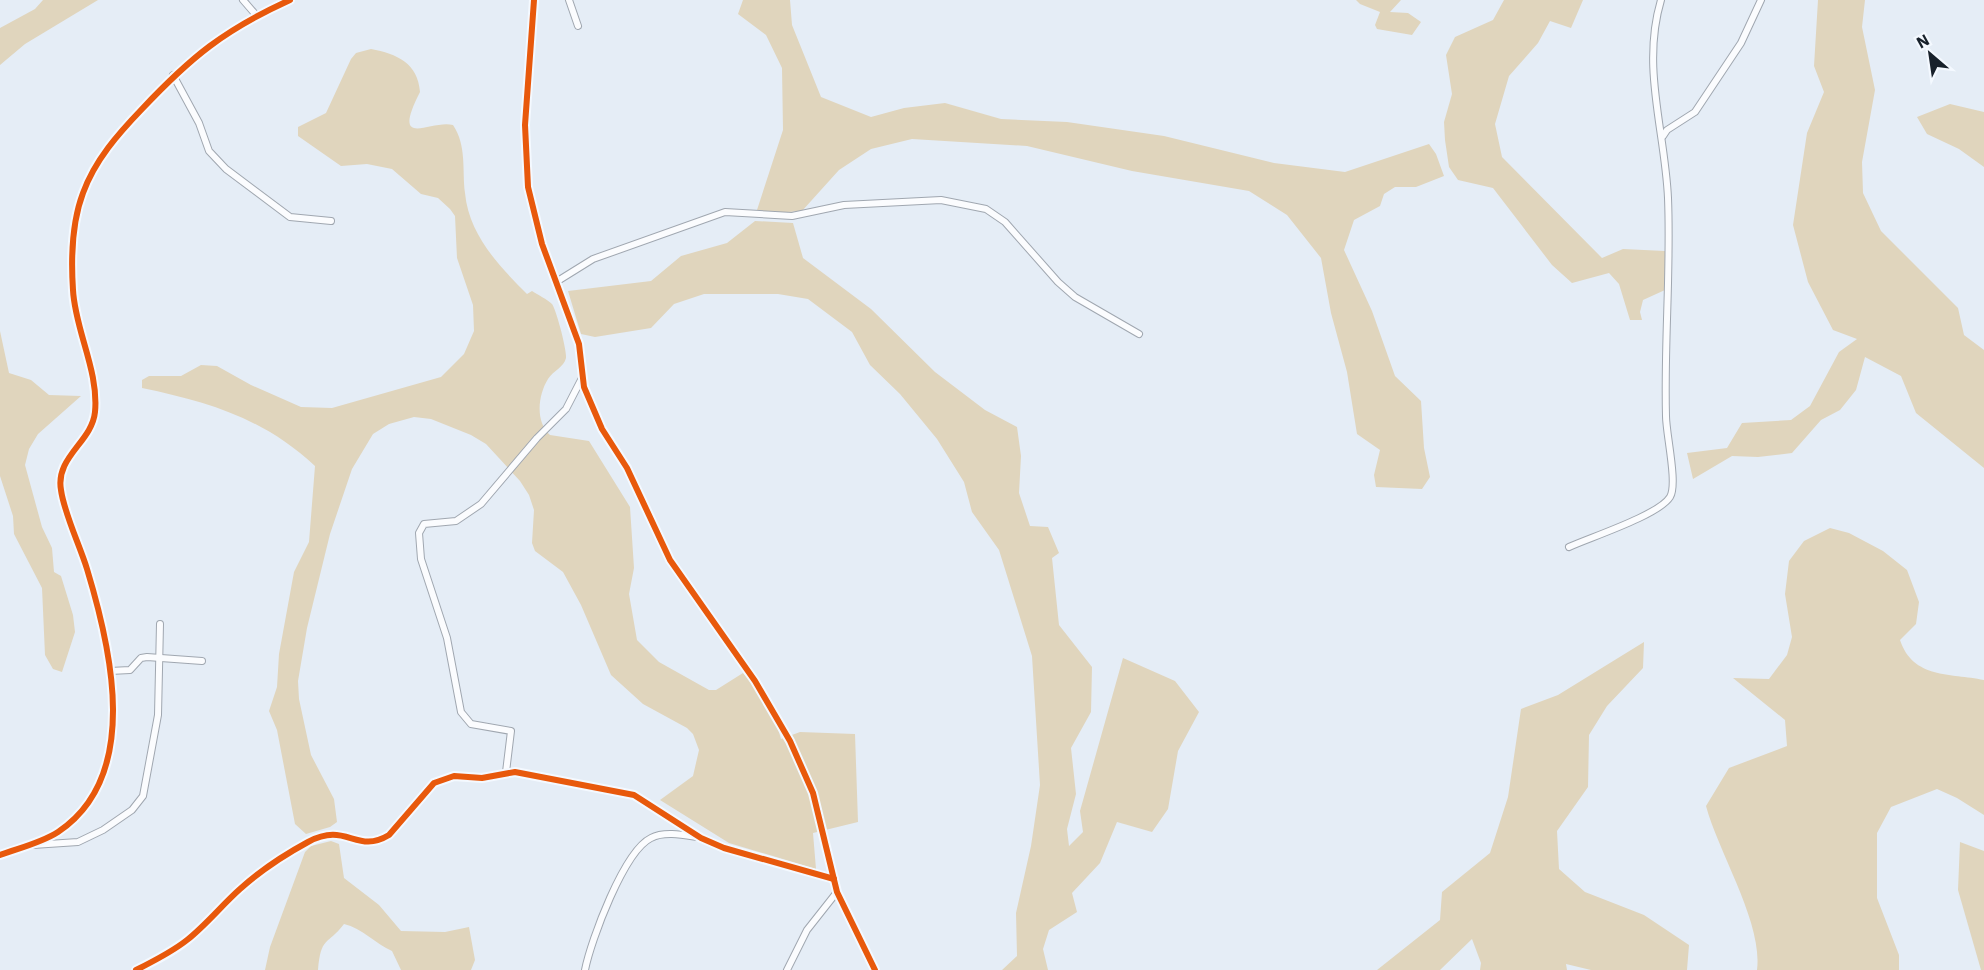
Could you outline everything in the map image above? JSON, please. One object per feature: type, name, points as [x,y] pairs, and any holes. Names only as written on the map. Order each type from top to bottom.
[{"type":"street","points":[[243,0],[256,15]]},
{"type":"street","points":[[0,855],[56,833],[73,820],[95,789],[112,738],[115,697],[110,671],[92,585],[61,490],[62,469],[90,427],[95,413],[88,362],[74,301],[72,270],[82,195],[98,160],[124,127],[174,75],[201,51],[256,15],[290,0]]},
{"type":"street","points":[[534,0],[525,155],[533,214],[579,344],[582,378],[588,399],[602,429],[627,468],[670,560],[755,681],[790,741],[813,793],[837,892],[875,970]]},
{"type":"street","points":[[569,0],[578,26]]},
{"type":"street","points":[[1569,547],[1647,514],[1664,504],[1672,493],[1666,419],[1669,256],[1663,136],[1653,86],[1653,45],[1661,0]]},
{"type":"street","points":[[1663,136],[1667,130],[1695,112],[1741,44],[1761,0]]},
{"type":"street","points":[[174,75],[199,123],[209,150],[226,168],[290,217],[332,221]]},
{"type":"street","points":[[556,282],[593,259],[724,212],[792,216],[844,205],[941,200],[986,209],[1005,222],[1058,282],[1076,297],[1139,334]]},
{"type":"street","points":[[506,772],[511,730],[471,724],[461,712],[447,638],[421,559],[419,533],[424,524],[456,521],[481,504],[537,438],[566,410],[582,378]]},
{"type":"street","points":[[29,845],[78,843],[103,830],[132,810],[143,796],[158,715],[160,624]]},
{"type":"street","points":[[110,671],[124,672],[134,667],[141,658],[202,661]]},
{"type":"street","points":[[136,970],[177,947],[239,890],[277,860],[311,840],[330,833],[345,834],[361,842],[381,840],[389,835],[434,783],[454,776],[483,778],[506,772],[634,795],[701,838],[755,858],[834,879]]},
{"type":"street","points":[[585,970],[606,906],[627,867],[645,842],[665,834],[701,838]]},
{"type":"street","points":[[787,970],[807,930],[837,892]]},
{"type":"shaded area","points":[[43,0],[98,0],[25,44],[0,65],[0,28],[35,9]]},
{"type":"shaded area","points":[[743,0],[790,0],[792,25],[821,97],[871,117],[904,108],[945,103],[1001,119],[1067,122],[1164,136],[1274,163],[1345,172],[1429,144],[1436,154],[1444,176],[1416,187],[1395,187],[1384,194],[1380,206],[1354,220],[1344,250],[1372,311],[1395,376],[1421,401],[1424,448],[1430,477],[1422,489],[1376,487],[1374,475],[1380,450],[1357,434],[1347,372],[1331,313],[1321,258],[1287,215],[1249,191],[1132,171],[1027,146],[912,139],[871,149],[839,170],[802,211],[774,213],[757,210],[783,130],[782,68],[766,35],[738,14]]},
{"type":"shaded area","points":[[1356,0],[1401,0],[1390,12],[1408,13],[1421,22],[1412,35],[1377,29],[1375,25],[1380,12]]},
{"type":"shaded area","points":[[1504,0],[1583,0],[1571,28],[1550,21],[1538,43],[1509,76],[1495,124],[1502,157],[1602,258],[1623,249],[1665,251],[1665,290],[1643,300],[1640,312],[1642,320],[1630,320],[1619,284],[1609,273],[1572,283],[1552,265],[1493,188],[1458,180],[1449,167],[1444,122],[1452,94],[1446,55],[1455,37],[1493,20]]},
{"type":"shaded area","points":[[1818,0],[1865,0],[1862,27],[1875,90],[1862,162],[1863,193],[1881,231],[1958,308],[1964,335],[1984,350],[1984,468],[1916,413],[1901,376],[1865,357],[1856,390],[1840,410],[1821,420],[1792,453],[1758,457],[1732,456],[1693,479],[1687,453],[1727,448],[1742,423],[1791,420],[1810,406],[1839,352],[1857,339],[1833,330],[1808,282],[1793,225],[1807,133],[1824,92],[1814,66]]},
{"type":"shaded area","points":[[371,49],[397,57],[404,61],[415,74],[420,92],[409,121],[411,127],[453,125],[462,150],[468,208],[479,236],[496,261],[527,294],[532,291],[554,307],[566,358],[545,385],[540,400],[540,416],[545,430],[550,435],[589,441],[630,507],[634,568],[629,594],[637,640],[659,662],[709,690],[716,690],[743,673],[772,708],[781,739],[800,732],[855,734],[858,822],[813,833],[816,869],[729,843],[660,800],[693,776],[699,750],[693,734],[687,728],[643,704],[611,675],[581,605],[563,572],[535,551],[532,543],[534,510],[529,495],[520,481],[486,444],[471,435],[431,419],[414,417],[389,424],[373,434],[352,469],[330,534],[307,628],[298,681],[299,699],[311,755],[334,799],[337,822],[330,827],[306,834],[295,824],[277,730],[269,711],[277,687],[279,654],[294,572],[309,542],[315,466],[295,449],[255,424],[212,406],[142,388],[142,380],[149,376],[181,376],[201,365],[217,366],[251,385],[301,407],[332,408],[441,377],[464,354],[474,331],[473,305],[457,258],[455,216],[450,209],[438,198],[421,194],[392,169],[367,164],[341,166],[298,136],[298,127],[326,113],[356,53]]},
{"type":"shaded area","points":[[1950,104],[1984,112],[1984,167],[1959,149],[1927,134],[1917,117]]},
{"type":"shaded area","points":[[755,221],[793,223],[803,258],[871,309],[935,372],[985,410],[1017,427],[1021,456],[1019,493],[1030,526],[1048,527],[1059,553],[1052,558],[1059,625],[1092,667],[1091,712],[1071,748],[1076,794],[1067,829],[1069,846],[1083,832],[1080,811],[1123,658],[1175,681],[1199,712],[1178,751],[1168,809],[1152,832],[1117,822],[1100,863],[1072,893],[1077,912],[1049,930],[1043,949],[1048,970],[1002,970],[1017,956],[1016,913],[1031,846],[1040,785],[1032,656],[999,550],[972,512],[964,482],[937,439],[900,394],[870,365],[852,332],[808,299],[778,294],[704,294],[674,304],[651,328],[595,337],[581,334],[568,291],[651,281],[681,256],[727,243]]},
{"type":"shaded area","points":[[0,331],[9,373],[31,380],[49,395],[81,396],[38,434],[29,449],[25,465],[42,527],[52,548],[54,572],[61,576],[73,615],[75,632],[62,672],[53,669],[45,655],[42,588],[14,534],[13,516],[0,476]]},
{"type":"shaded area","points":[[1830,528],[1849,533],[1883,551],[1907,570],[1919,602],[1916,624],[1900,640],[1906,653],[1914,662],[1934,672],[1984,680],[1984,815],[1957,798],[1937,789],[1891,807],[1877,833],[1877,898],[1899,955],[1899,970],[1757,970],[1757,951],[1747,910],[1706,806],[1729,768],[1787,746],[1785,720],[1733,678],[1769,679],[1787,655],[1792,637],[1785,594],[1789,561],[1804,541]]},
{"type":"shaded area","points":[[1644,642],[1643,668],[1607,706],[1589,735],[1588,787],[1557,831],[1559,869],[1585,892],[1644,915],[1689,945],[1687,970],[1591,970],[1566,964],[1567,970],[1480,970],[1481,963],[1472,939],[1440,970],[1377,970],[1440,920],[1442,892],[1490,853],[1508,797],[1521,709],[1558,695]]},
{"type":"shaded area","points":[[331,841],[339,844],[344,878],[379,905],[401,931],[445,932],[469,927],[475,960],[471,970],[401,970],[392,951],[357,929],[344,924],[323,946],[318,970],[265,970],[270,947],[305,852],[311,846]]},
{"type":"shaded area","points":[[1960,842],[1984,851],[1984,970],[1981,970],[1958,890]]},
{"type":"cycle path","points":[[0,855],[51,836],[84,808],[101,778],[110,745],[113,709],[111,672],[96,601],[61,490],[63,468],[88,432],[95,412],[94,381],[78,320],[73,290],[73,241],[79,204],[94,169],[116,138],[177,74],[227,34],[290,0]]},
{"type":"cycle path","points":[[534,0],[525,125],[528,187],[542,244],[579,344],[584,387],[602,429],[627,468],[670,560],[755,681],[790,741],[813,793],[837,892],[875,970]]},
{"type":"cycle path","points":[[136,970],[187,940],[248,882],[290,852],[321,836],[342,836],[368,842],[389,835],[434,783],[454,776],[482,778],[515,772],[634,795],[701,838],[724,848],[834,879]]}]
